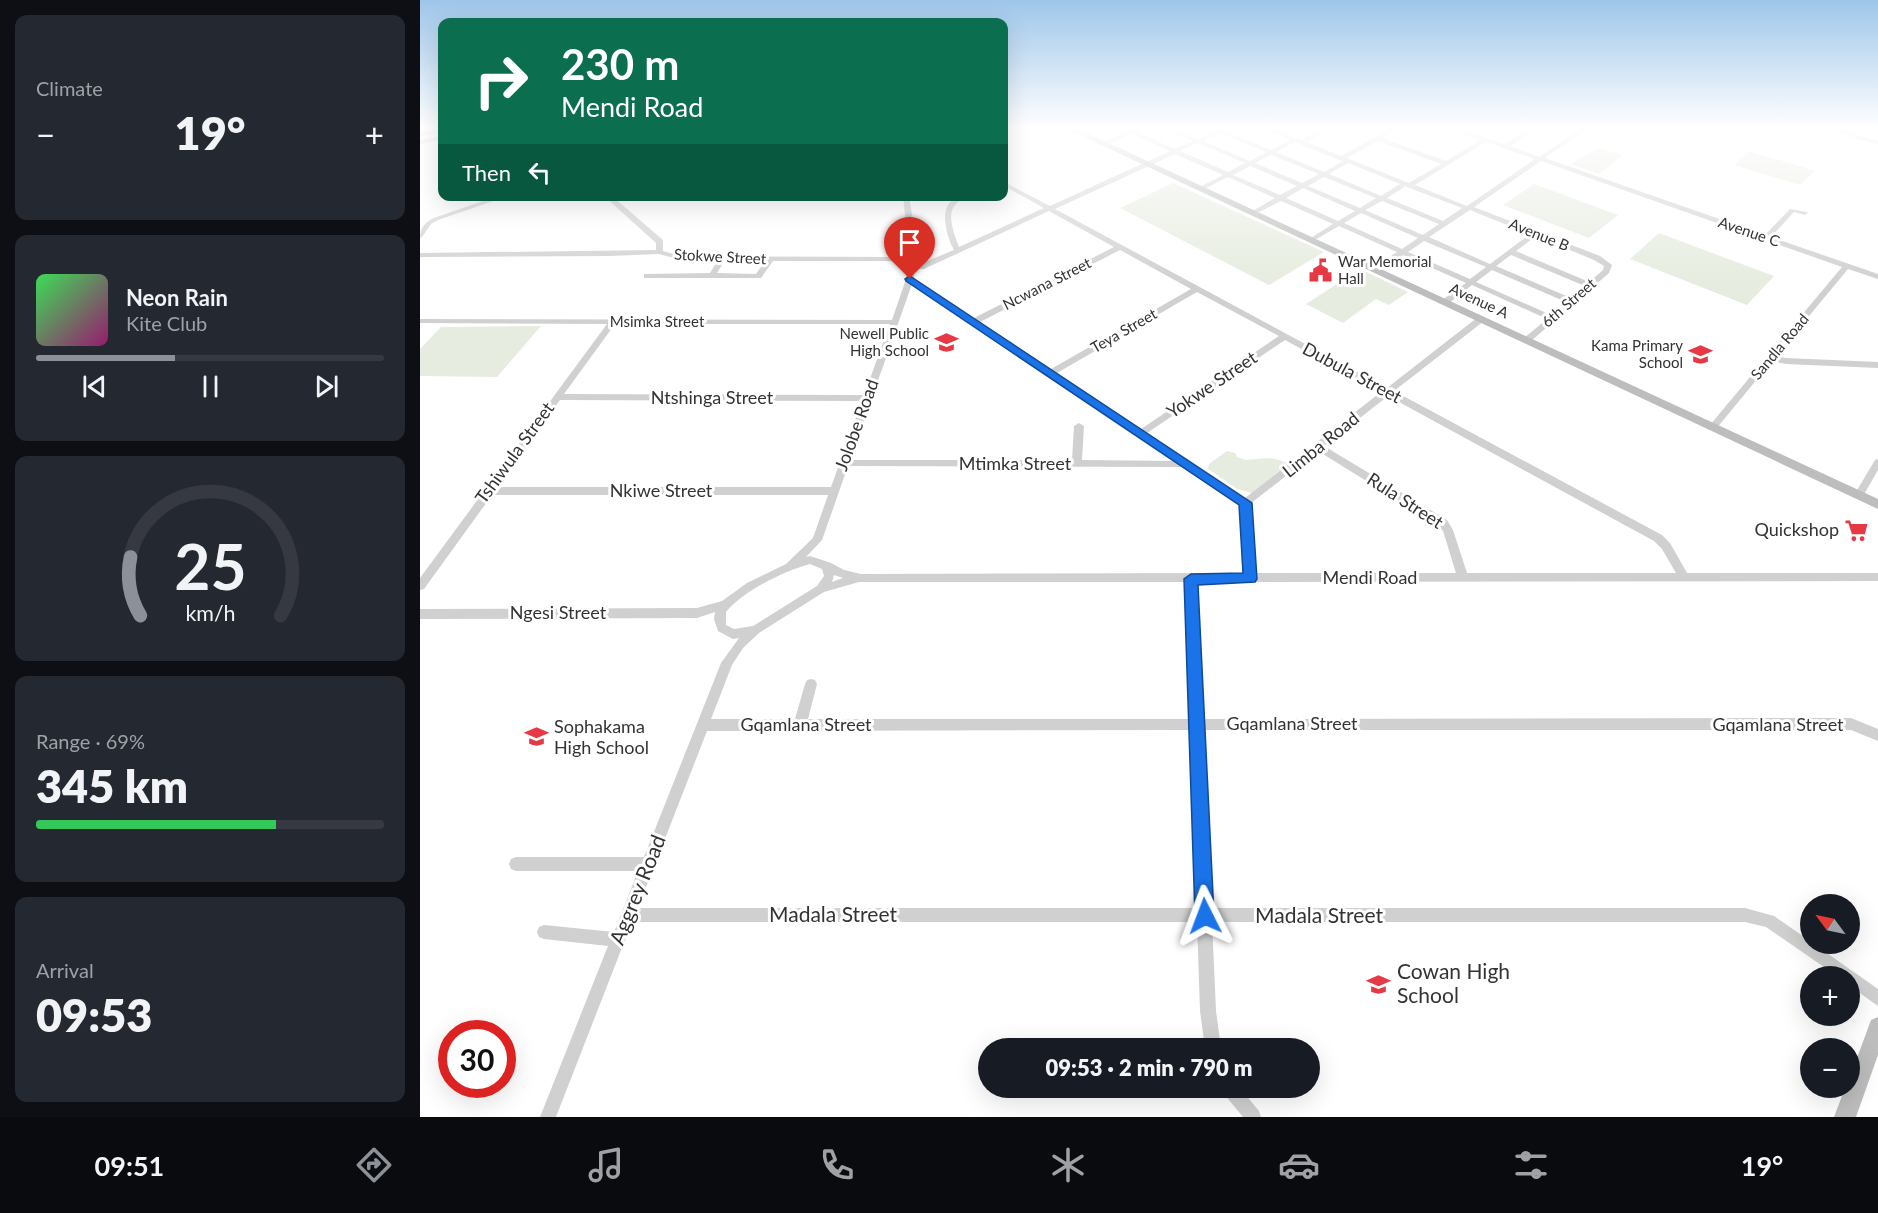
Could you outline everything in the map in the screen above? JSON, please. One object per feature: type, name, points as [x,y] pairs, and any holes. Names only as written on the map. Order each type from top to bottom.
[{"type":"street","points":[[1116,179],[945,257],[916,267],[975,321],[1245,503],[1250,579]]},
{"type":"street","name":"Avenue A","points":[[1178,179],[1878,504]]},
{"type":"street","points":[[1200,189],[1219,179]]},
{"type":"street","points":[[1237,179],[1552,318]]},
{"type":"street","points":[[1285,179],[1571,301]]},
{"type":"street","points":[[1253,213],[1315,179]]},
{"type":"street","points":[[1336,179],[1444,224]]},
{"type":"street","name":"Avenue B","points":[[1392,179],[1597,258],[1608,265]]},
{"type":"street","points":[[1311,240],[1417,179]]},
{"type":"street","points":[[1376,270],[1510,179]]},
{"type":"street","name":"Avenue C","points":[[1597,179],[1878,278]]},
{"type":"street","name":"Dubula Street","points":[[1008,186],[1658,538],[1666,546],[1684,577]]},
{"type":"street","points":[[420,236],[429,223],[436,219],[490,201]]},
{"type":"street","points":[[613,201],[660,242],[659,252]]},
{"type":"street","name":"Jolobe Road","points":[[791,565],[818,540],[893,322],[916,267],[907,201]]},
{"type":"street","points":[[956,201],[949,210],[953,244],[958,251]]},
{"type":"street","points":[[1766,238],[1792,210],[1805,213]]},
{"type":"street","points":[[1445,302],[1535,234]]},
{"type":"street","name":"Ncwana Street","points":[[975,321],[1119,248]]},
{"type":"street","name":"Stokwe Street","points":[[420,255],[659,252],[674,258],[891,259],[916,267]]},
{"type":"street","points":[[1511,252],[1590,285]]},
{"type":"street","points":[[712,275],[722,259]]},
{"type":"street","points":[[647,276],[758,276],[770,259]]},
{"type":"street","name":"6th Street","points":[[1527,340],[1608,269],[1608,265]]},
{"type":"street","name":"Sandla Road","points":[[1713,427],[1846,266]]},
{"type":"street","name":"Teya Street","points":[[1052,372],[1196,289]]},
{"type":"street","name":"Limba Road","points":[[1245,503],[1481,318]]},
{"type":"street","name":"Msimka Street","points":[[420,321],[893,322]]},
{"type":"street","name":"Tshiwula Street","points":[[420,586],[612,322]]},
{"type":"street","name":"Yokwe Street","points":[[1140,434],[1285,336]]},
{"type":"street","points":[[1770,358],[1786,361],[1878,365]]},
{"type":"street","name":"Ntshinga Street","points":[[556,397],[867,398]]},
{"type":"street","points":[[1077,464],[1079,426]]},
{"type":"street","name":"Rula Street","points":[[1318,447],[1443,523],[1448,530],[1463,577]]},
{"type":"street","points":[[1859,495],[1878,462]]},
{"type":"street","name":"Mtimka Street","points":[[844,463],[1186,464]]},
{"type":"street","name":"Nkiwe Street","points":[[488,491],[834,490]]},
{"type":"street","points":[[818,540],[829,577],[821,590]]},
{"type":"street","points":[[791,565],[810,560],[826,565]]},
{"type":"street","name":"Ngesi Street","points":[[420,614],[697,613],[726,604],[791,565]]},
{"type":"street","name":"Mendi Road","points":[[826,565],[842,574],[861,578],[1878,577]]},
{"type":"street","name":"Mendi Road","points":[[755,630],[821,590],[861,578]]},
{"type":"street","points":[[1191,579],[1195,725],[1212,1038]]},
{"type":"street","name":"Aggrey Road","points":[[726,604],[719,615],[728,647],[727,663]]},
{"type":"street","name":"Ngesi Street","points":[[697,613],[723,628]]},
{"type":"street","points":[[723,628],[733,634],[755,630]]},
{"type":"street","name":"Aggrey Road","points":[[548,1117],[727,663],[739,645],[755,630]]},
{"type":"street","points":[[800,725],[812,684]]},
{"type":"street","name":"Gqamlana Street","points":[[703,725],[1851,724],[1878,735]]},
{"type":"street","points":[[516,864],[648,864]]},
{"type":"street","name":"Madala Street","points":[[628,915],[1745,915],[1769,921],[1833,966]]},
{"type":"street","points":[[544,932],[618,940]]},
{"type":"street","name":"Madala Street","points":[[1860,985],[1878,998]]},
{"type":"street","points":[[1845,1117],[1878,1027]]},
{"type":"street","points":[[1238,1098],[1253,1117]]},
{"type":"shaded area","points":[[1781,179],[1806,179],[1800,185]]},
{"type":"shaded area","points":[[1173,183],[1324,252],[1269,285],[1120,208]]},
{"type":"shaded area","points":[[1534,184],[1618,215],[1589,238],[1503,205]]},
{"type":"shaded area","points":[[1659,233],[1774,276],[1747,305],[1630,259]]},
{"type":"shaded area","points":[[1360,269],[1408,292],[1389,305],[1376,299],[1343,323],[1306,304]]},
{"type":"shaded area","points":[[541,326],[497,377],[420,376],[420,349],[441,327]]},
{"type":"shaded area","points":[[1227,451],[1246,460],[1262,458],[1288,464],[1252,493],[1237,489],[1208,469],[1209,464]]},
{"type":"place","name":"War Memorial Hall","points":[[1320,271]]},
{"type":"place","name":"Newell Public High School","points":[[947,343]]},
{"type":"place","name":"Kama Primary School","points":[[1701,355]]},
{"type":"place","name":"Quickshop","points":[[1857,530]]},
{"type":"place","name":"Sophakama High School","points":[[536,737]]},
{"type":"place","name":"Cowan High School","points":[[1379,984]]},
{"type":"route","points":[[910,279],[1245,503],[1250,579],[1191,579],[1195,725],[1205,916]]}]
